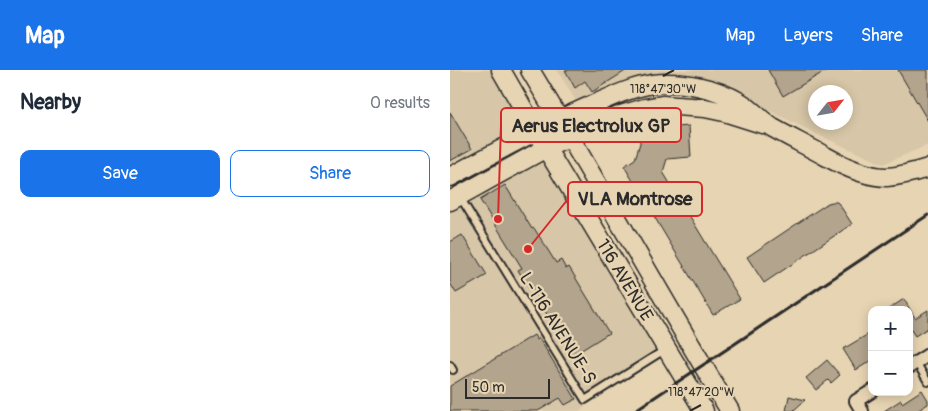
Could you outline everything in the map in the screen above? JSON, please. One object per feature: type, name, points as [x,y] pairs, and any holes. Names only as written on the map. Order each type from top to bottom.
[{"type":"main road","name":"116 AVENUE","points":[[501,70],[704,411]]},
{"type":"main road","name":"116 AVENUE","points":[[530,70],[730,411]]},
{"type":"main road","points":[[450,177],[536,130],[612,96],[652,84],[671,83],[689,85],[728,96],[742,103],[772,127],[838,163],[859,172],[887,176],[928,168]]},
{"type":"main road","points":[[455,198],[546,148],[621,115],[645,108],[678,105],[724,112],[772,127]]},
{"type":"main road","points":[[666,349],[685,337]]},
{"type":"street","points":[[913,365],[928,355]]},
{"type":"street","points":[[859,406],[868,396]]},
{"type":"lane","name":"L-116 AVENUE-S","points":[[455,198],[585,400],[666,349]]},
{"type":"lane","points":[[913,365],[928,382]]},
{"type":"shaded area","points":[[450,70],[501,70],[666,349],[579,411],[450,411]]},
{"type":"shaded area","points":[[557,70],[928,70],[928,145],[883,164],[814,133],[808,130],[698,75],[639,75],[598,94],[576,101]]},
{"type":"building","points":[[565,70],[627,70],[592,92],[585,81],[575,88]]},
{"type":"building","points":[[768,70],[827,70],[783,96]]},
{"type":"building","points":[[898,70],[928,70],[928,121]]},
{"type":"building","points":[[450,112],[472,149],[450,161]]},
{"type":"building","points":[[689,126],[691,157],[667,159],[663,172],[740,299],[713,315],[624,166],[635,159],[640,143],[639,130]]},
{"type":"building","points":[[505,185],[556,263],[561,260],[566,269],[569,267],[609,333],[572,356],[532,289],[530,290],[518,270],[522,268],[480,200]]},
{"type":"building","points":[[832,202],[839,204],[852,224],[764,283],[747,257]]},
{"type":"building","points":[[462,235],[487,275],[456,293],[450,283],[450,242]]},
{"type":"building","points":[[904,299],[908,306],[893,306]]},
{"type":"building","points":[[928,310],[928,328],[915,336],[913,333],[913,315],[915,318]]},
{"type":"building","points":[[868,334],[868,362],[856,370],[843,349]]},
{"type":"building","points":[[534,335],[537,340],[539,338],[576,399],[565,405],[560,398],[538,411],[450,411],[450,386]]},
{"type":"building","points":[[827,360],[840,375],[831,383],[828,380],[816,390],[806,378]]},
{"type":"building","points":[[922,390],[928,400],[928,404],[917,411],[884,411],[901,400],[902,403]]},
{"type":"building","points":[[789,396],[805,400],[793,411],[786,411]]},
{"type":"railway","points":[[634,411],[928,215]]},
{"type":"place","name":"Aerus Electrolux GP","points":[[498,219]]},
{"type":"place","name":"VLA Montrose","points":[[528,249]]}]
